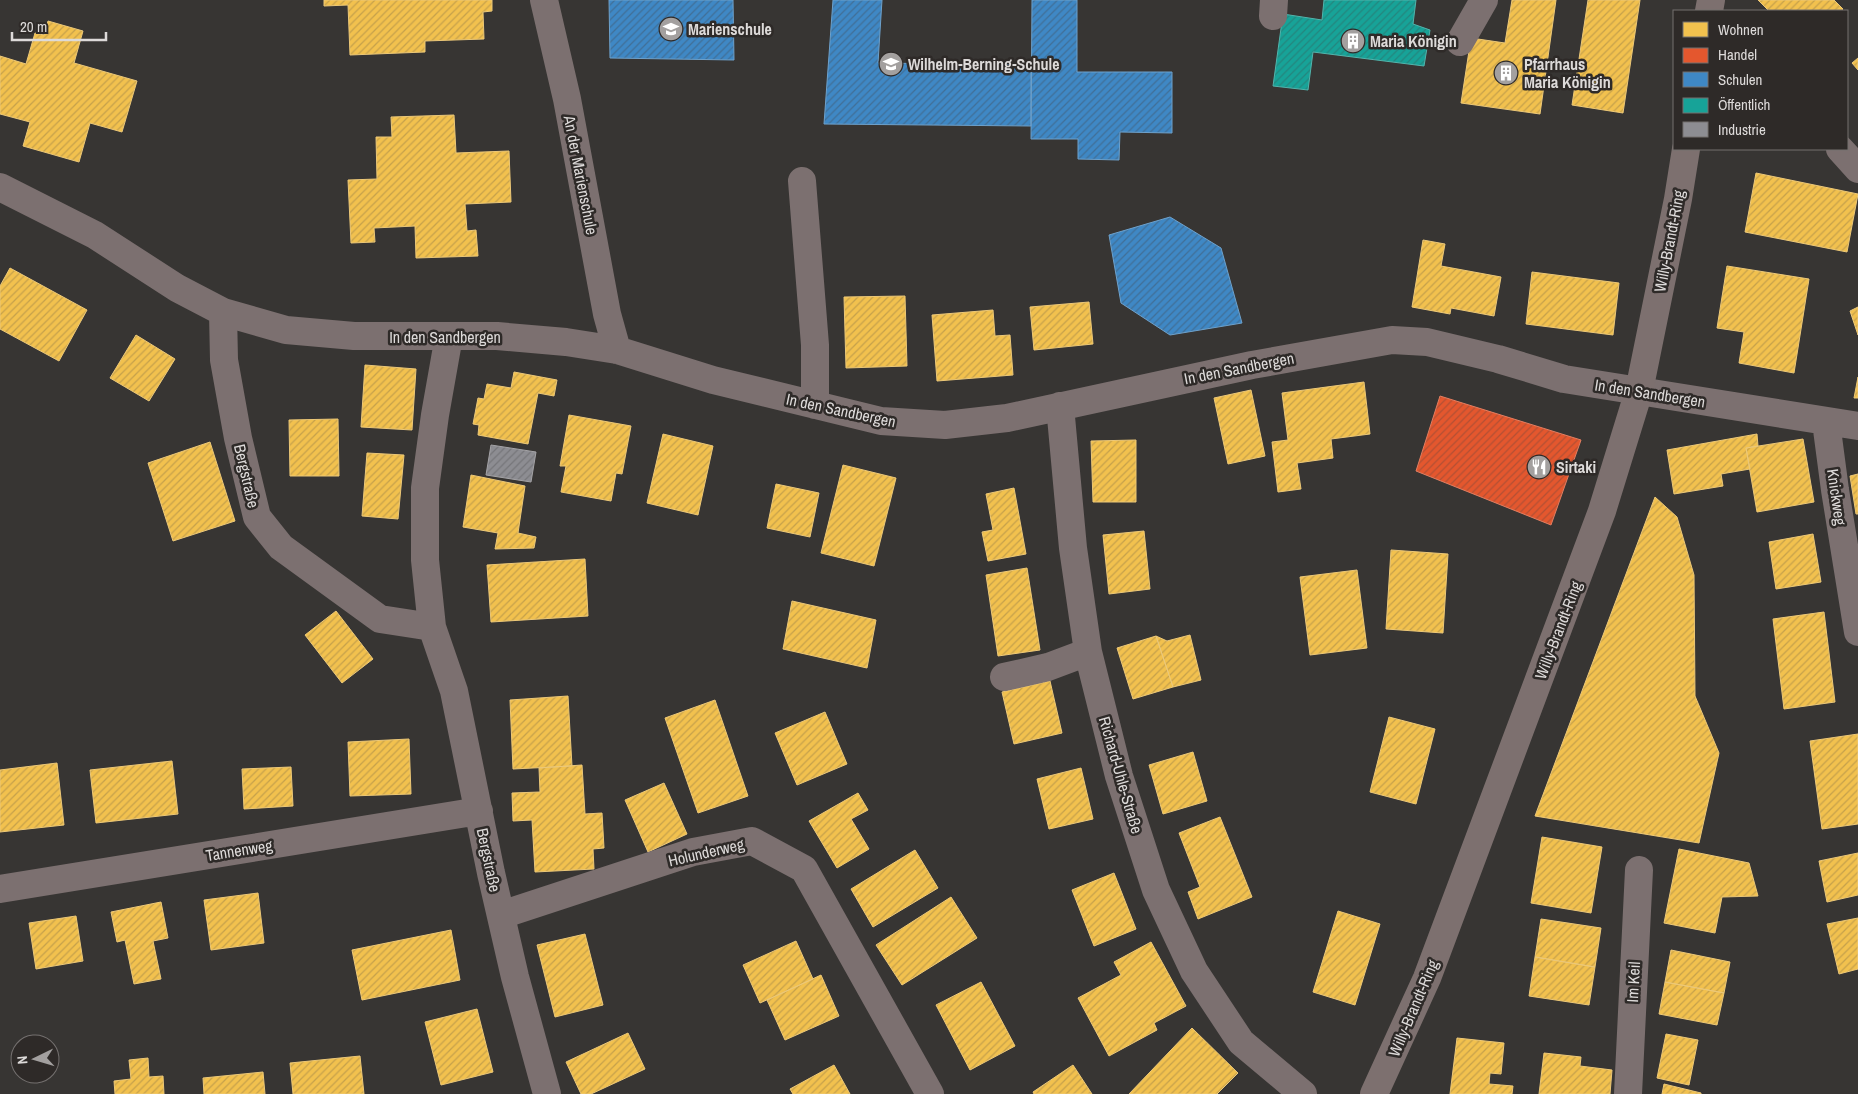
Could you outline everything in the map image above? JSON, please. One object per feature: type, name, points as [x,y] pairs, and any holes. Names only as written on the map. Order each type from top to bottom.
[{"type":"main road","name":"Willy-Brandt-Ring","points":[[1374,1094],[1427,978],[1596,527],[1638,391],[1678,199],[1686,150]]},
{"type":"street","name":"An der Marienschule","points":[[544,0],[567,99],[607,314],[617,350]]},
{"type":"street","points":[[1460,42],[1484,0]]},
{"type":"street","points":[[1841,150],[1858,169]]},
{"type":"street","points":[[802,181],[815,345],[815,405]]},
{"type":"street","name":"In den Sandbergen","points":[[0,187],[95,235],[177,288],[223,312],[286,330],[354,336],[497,336],[566,342],[617,350],[713,380],[881,421],[945,425],[1007,418],[1242,367],[1392,340],[1426,342],[1498,359],[1564,379],[1858,426]]},
{"type":"street","name":"Bergstraße","points":[[223,312],[224,360],[238,438],[257,517],[281,547],[380,619],[432,627]]},
{"type":"street","name":"Bergstraße","points":[[449,336],[435,415],[425,488],[425,560],[432,627],[454,691],[501,915],[544,1093]]},
{"type":"street","name":"Richard-Uhle-Straße","points":[[1060,406],[1073,548],[1088,652],[1119,776],[1156,890],[1194,971],[1242,1042],[1303,1094]]},
{"type":"street","name":"Knickweg","points":[[1826,422],[1858,632]]},
{"type":"street","points":[[1004,678],[1048,667],[1088,652]]},
{"type":"street","name":"Tannenweg","points":[[0,889],[479,811]]},
{"type":"street","name":"Holunderweg","points":[[501,915],[693,852],[752,841],[804,869],[930,1094]]},
{"type":"street","name":"Im Keil","points":[[1628,1094],[1639,870]]},
{"type":"building: Wohnen","points":[[324,0],[492,0],[492,11],[483,12],[484,39],[425,41],[425,52],[350,55],[348,5],[324,6]]},
{"type":"building: Wohnen","name":"Pfarrhaus Maria Königin","points":[[1512,0],[1556,0],[1540,114],[1461,103],[1471,38],[1505,43]]},
{"type":"building: Wohnen","points":[[1588,0],[1640,0],[1623,113],[1572,105]]},
{"type":"building: Wohnen","points":[[1758,0],[1834,0],[1843,9],[1842,10],[1768,10]]},
{"type":"building: Wohnen","points":[[48,21],[83,31],[74,63],[137,81],[122,132],[90,123],[79,162],[23,146],[30,122],[0,114],[0,56],[26,64],[35,33],[44,35]]},
{"type":"building: Wohnen","points":[[1858,58],[1858,70],[1852,63]]},
{"type":"building: Wohnen","points":[[454,115],[456,153],[509,151],[511,202],[465,204],[467,231],[476,230],[478,256],[416,258],[415,226],[374,228],[375,242],[351,243],[348,180],[377,179],[376,137],[392,137],[391,117]]},
{"type":"building: Wohnen","points":[[1756,173],[1858,194],[1847,252],[1745,232]]},
{"type":"building: Wohnen","points":[[1423,240],[1445,244],[1441,266],[1501,277],[1494,316],[1451,308],[1450,314],[1412,307]]},
{"type":"building: Wohnen","points":[[1727,266],[1809,279],[1794,373],[1739,363],[1744,332],[1717,328]]},
{"type":"building: Wohnen","points":[[10,268],[87,310],[59,361],[0,329],[0,286]]},
{"type":"building: Wohnen","points":[[1532,272],[1619,283],[1613,335],[1526,324]]},
{"type":"building: Wohnen","points":[[905,296],[907,366],[846,368],[844,297]]},
{"type":"building: Wohnen","points":[[1089,302],[1093,344],[1034,350],[1030,307]]},
{"type":"building: Wohnen","points":[[1858,307],[1858,335],[1850,311]]},
{"type":"building: Wohnen","points":[[993,310],[995,336],[1010,335],[1013,375],[937,381],[932,315]]},
{"type":"building: Wohnen","points":[[136,335],[175,359],[149,401],[110,378]]},
{"type":"building: Wohnen","points":[[365,365],[416,369],[412,430],[361,427]]},
{"type":"building: Wohnen","points":[[514,372],[557,380],[554,396],[538,393],[528,444],[478,435],[479,425],[473,424],[478,398],[484,399],[487,384],[511,388]]},
{"type":"building: Wohnen","points":[[1858,377],[1858,398],[1854,398]]},
{"type":"building: Wohnen","points":[[1364,382],[1370,434],[1331,439],[1333,458],[1297,463],[1301,489],[1278,492],[1272,442],[1288,440],[1282,393]]},
{"type":"building: Wohnen","points":[[1251,390],[1265,456],[1228,464],[1214,398]]},
{"type":"building: Wohnen","points":[[569,415],[631,426],[622,474],[616,473],[611,501],[561,492],[566,466],[560,466]]},
{"type":"building: Wohnen","points":[[338,419],[339,476],[290,476],[289,420]]},
{"type":"building: Wohnen","points":[[663,434],[713,446],[698,515],[647,503]]},
{"type":"building: Wohnen","points":[[1757,434],[1758,446],[1746,448],[1750,469],[1721,474],[1723,486],[1674,494],[1667,450]]},
{"type":"building: Wohnen","points":[[1803,439],[1814,502],[1757,512],[1746,448]]},
{"type":"building: Wohnen","points":[[1136,440],[1136,502],[1093,502],[1091,441]]},
{"type":"building: Wohnen","points":[[210,442],[235,521],[173,541],[148,463]]},
{"type":"building: Wohnen","points":[[367,453],[404,455],[398,519],[362,516]]},
{"type":"building: Wohnen","points":[[843,465],[896,478],[874,566],[821,553]]},
{"type":"building: Wohnen","points":[[1858,474],[1858,514],[1856,514],[1850,476]]},
{"type":"building: Wohnen","points":[[471,475],[525,486],[518,533],[536,537],[534,548],[495,549],[498,533],[463,527]]},
{"type":"building: Wohnen","points":[[776,484],[819,493],[810,537],[767,528]]},
{"type":"building: Wohnen","points":[[1014,488],[1026,554],[988,561],[982,532],[993,530],[986,494]]},
{"type":"building: Wohnen","points":[[1655,497],[1677,517],[1694,575],[1695,696],[1719,753],[1699,843],[1535,816]]},
{"type":"building: Wohnen","points":[[1144,531],[1150,589],[1109,594],[1103,535]]},
{"type":"building: Wohnen","points":[[1813,534],[1821,582],[1776,589],[1769,542]]},
{"type":"building: Wohnen","points":[[1391,550],[1448,554],[1443,633],[1386,629]]},
{"type":"building: Wohnen","points":[[585,559],[588,616],[491,622],[487,565]]},
{"type":"building: Wohnen","points":[[1027,568],[1040,650],[998,656],[986,575]]},
{"type":"building: Wohnen","points":[[1357,570],[1367,648],[1310,655],[1300,577]]},
{"type":"building: Wohnen","points":[[792,601],[876,620],[867,668],[783,649]]},
{"type":"building: Wohnen","points":[[336,611],[373,659],[342,683],[305,635]]},
{"type":"building: Wohnen","points":[[1824,612],[1835,702],[1784,709],[1773,619]]},
{"type":"building: Wohnen","points":[[1190,635],[1201,680],[1173,687],[1156,636],[1167,641]]},
{"type":"building: Wohnen","points":[[1156,636],[1173,687],[1133,699],[1117,648]]},
{"type":"building: Wohnen","points":[[1050,681],[1062,733],[1014,744],[1002,692]]},
{"type":"building: Wohnen","points":[[568,696],[572,766],[513,769],[510,700]]},
{"type":"building: Wohnen","points":[[715,700],[748,796],[698,813],[665,718]]},
{"type":"building: Wohnen","points":[[825,712],[847,764],[797,785],[775,733]]},
{"type":"building: Wohnen","points":[[1389,717],[1435,729],[1416,804],[1370,792]]},
{"type":"building: Wohnen","points":[[1858,734],[1858,824],[1822,829],[1810,741]]},
{"type":"building: Wohnen","points":[[409,739],[411,794],[350,796],[348,742]]},
{"type":"building: Wohnen","points":[[1193,752],[1207,801],[1163,814],[1149,765]]},
{"type":"building: Wohnen","points":[[172,761],[178,814],[96,823],[90,770]]},
{"type":"building: Wohnen","points":[[57,763],[64,825],[0,832],[0,770]]},
{"type":"building: Wohnen","points":[[582,765],[585,814],[602,813],[604,848],[593,849],[594,869],[535,872],[532,820],[513,821],[512,793],[540,792],[539,768]]},
{"type":"building: Wohnen","points":[[291,767],[293,806],[244,809],[242,769]]},
{"type":"building: Wohnen","points":[[1081,768],[1093,819],[1049,829],[1037,779]]},
{"type":"building: Wohnen","points":[[664,783],[687,834],[648,852],[625,800]]},
{"type":"building: Wohnen","points":[[858,793],[868,810],[851,819],[869,849],[837,868],[809,821]]},
{"type":"building: Wohnen","points":[[1220,817],[1252,897],[1198,919],[1188,892],[1200,887],[1179,833]]},
{"type":"building: Wohnen","points":[[1542,837],[1602,847],[1591,913],[1531,903]]},
{"type":"building: Wohnen","points":[[1679,849],[1749,863],[1758,896],[1722,897],[1715,933],[1664,923]]},
{"type":"building: Wohnen","points":[[915,850],[938,888],[873,927],[851,889]]},
{"type":"building: Wohnen","points":[[1858,853],[1858,895],[1827,902],[1819,861]]},
{"type":"building: Wohnen","points":[[1114,873],[1136,929],[1094,946],[1072,890]]},
{"type":"building: Wohnen","points":[[258,893],[264,943],[211,950],[204,900]]},
{"type":"building: Wohnen","points":[[951,897],[977,938],[902,985],[876,945]]},
{"type":"building: Wohnen","points":[[161,902],[168,938],[153,941],[161,979],[134,984],[125,940],[117,942],[111,912]]},
{"type":"building: Wohnen","points":[[1338,911],[1380,924],[1355,1005],[1313,992]]},
{"type":"building: Wohnen","points":[[76,916],[83,961],[36,969],[29,923]]},
{"type":"building: Wohnen","points":[[1858,918],[1858,969],[1839,974],[1827,924]]},
{"type":"building: Wohnen","points":[[1541,919],[1601,928],[1595,967],[1535,957]]},
{"type":"building: Wohnen","points":[[451,930],[460,980],[362,1000],[352,950]]},
{"type":"building: Wohnen","points":[[585,934],[603,1005],[555,1017],[537,945]]},
{"type":"building: Wohnen","points":[[796,941],[813,979],[760,1003],[743,965]]},
{"type":"building: Wohnen","points":[[1151,942],[1186,1006],[1154,1023],[1157,1030],[1109,1056],[1078,998],[1121,975],[1114,962]]},
{"type":"building: Wohnen","points":[[1671,950],[1730,962],[1724,993],[1665,982]]},
{"type":"building: Wohnen","points":[[1535,957],[1595,967],[1589,1005],[1529,996]]},
{"type":"building: Wohnen","points":[[821,975],[839,1016],[785,1040],[767,1000]]},
{"type":"building: Wohnen","points":[[981,982],[1015,1046],[970,1070],[936,1005]]},
{"type":"building: Wohnen","points":[[1665,982],[1724,993],[1717,1025],[1659,1014]]},
{"type":"building: Wohnen","points":[[477,1009],[493,1072],[441,1085],[425,1022]]},
{"type":"building: Wohnen","points":[[1192,1028],[1238,1073],[1217,1094],[1129,1094]]},
{"type":"building: Wohnen","points":[[628,1033],[645,1069],[591,1094],[581,1094],[566,1062]]},
{"type":"building: Wohnen","points":[[1666,1034],[1698,1040],[1689,1085],[1657,1078]]},
{"type":"building: Wohnen","points":[[1457,1038],[1504,1043],[1501,1074],[1490,1073],[1489,1084],[1513,1086],[1512,1094],[1450,1094]]},
{"type":"building: Wohnen","points":[[1544,1053],[1581,1057],[1580,1066],[1612,1070],[1610,1094],[1539,1094]]},
{"type":"building: Wohnen","points":[[360,1056],[364,1094],[293,1094],[290,1063]]},
{"type":"building: Wohnen","points":[[148,1058],[149,1077],[163,1076],[164,1094],[115,1094],[114,1081],[131,1079],[129,1060]]},
{"type":"building: Wohnen","points":[[834,1065],[850,1094],[793,1094],[790,1089]]},
{"type":"building: Wohnen","points":[[1073,1065],[1092,1094],[1034,1094],[1033,1092]]},
{"type":"building: Wohnen","points":[[263,1072],[265,1094],[204,1094],[203,1078]]},
{"type":"building: Wohnen","points":[[1664,1084],[1701,1093],[1701,1094],[1662,1094]]},
{"type":"building: Handel","points":[[1440,396],[1581,440],[1551,525],[1416,471]]},
{"type":"building: Schulen","name":"Marienschule","points":[[609,0],[733,0],[734,60],[610,58]]},
{"type":"building: Schulen","name":"Wilhelm-Berning-Schule","points":[[833,0],[882,0],[878,63],[1031,65],[1031,126],[824,124]]},
{"type":"building: Schulen","points":[[1032,0],[1077,0],[1077,72],[1172,72],[1172,133],[1120,132],[1119,160],[1078,159],[1078,139],[1031,139]]},
{"type":"building: Schulen","points":[[1170,217],[1221,248],[1242,323],[1170,335],[1121,303],[1109,235]]},
{"type":"building: Öffentlich","name":"Maria Königin","points":[[1324,0],[1416,0],[1413,24],[1430,30],[1424,66],[1313,52],[1308,90],[1273,86],[1283,14],[1322,20]]},
{"type":"building: Industrie","points":[[491,445],[536,452],[531,482],[486,475]]},
{"type":"place","name":"Marienschule","points":[[671,29]]},
{"type":"place","name":"Maria Königin","points":[[1353,41]]},
{"type":"place","name":"Wilhelm-Berning-Schule","points":[[891,64]]},
{"type":"place","name":"Pfarrhaus Maria Königin","points":[[1506,73]]},
{"type":"place","name":"Sirtaki","points":[[1539,467]]}]
